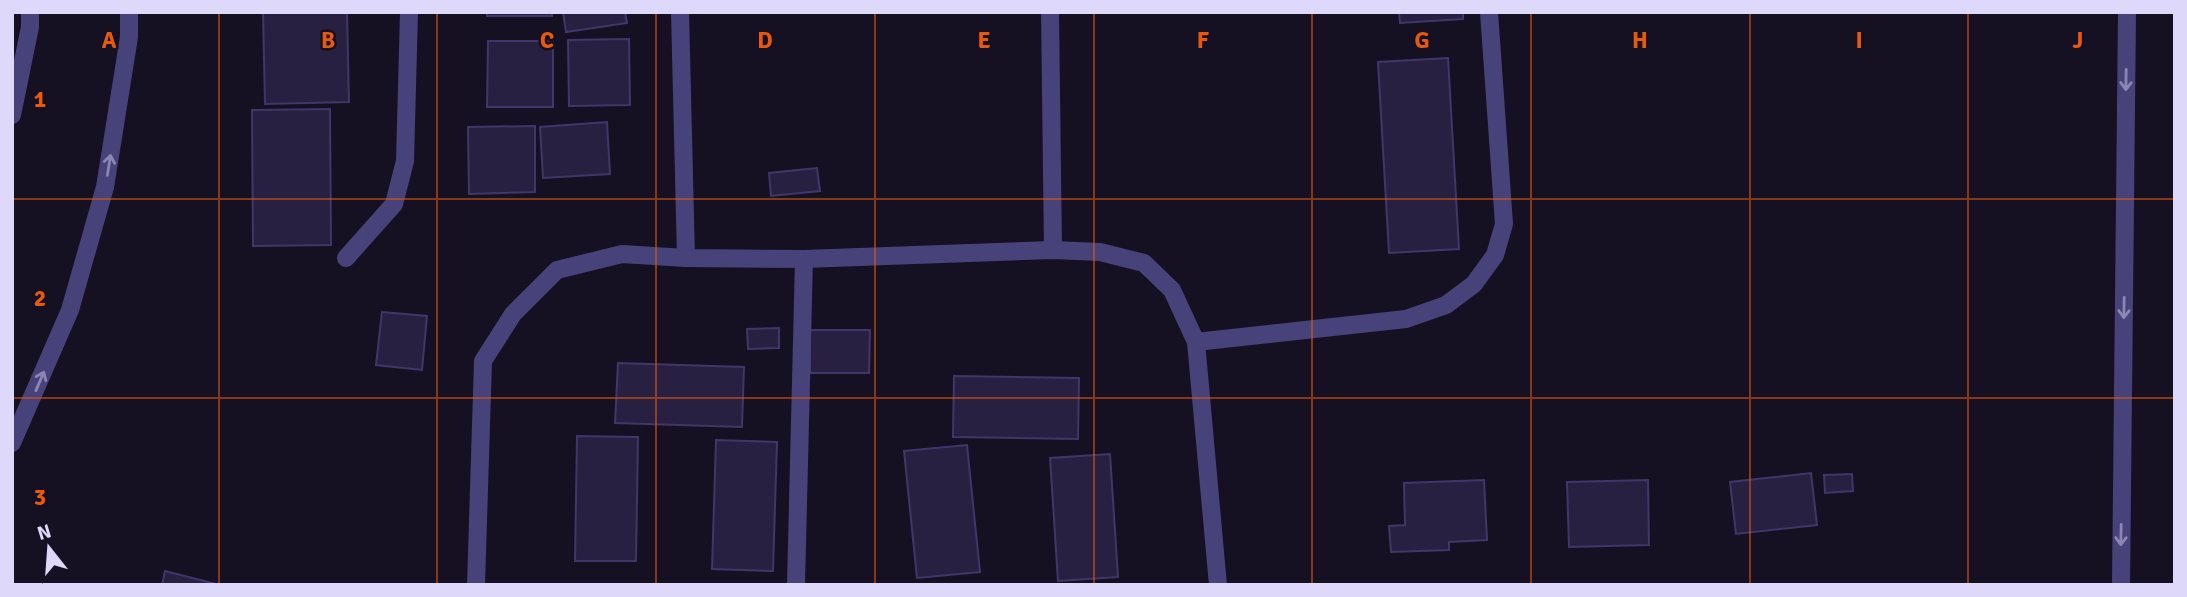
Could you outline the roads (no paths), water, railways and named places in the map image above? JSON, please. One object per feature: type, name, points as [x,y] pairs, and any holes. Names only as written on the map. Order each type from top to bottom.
[{"type":"street","points":[[12,116],[30,26],[30,12]]},
{"type":"street","points":[[12,443],[70,310],[105,187],[129,37],[129,12]]},
{"type":"street","points":[[346,258],[394,204],[405,161],[409,12]]},
{"type":"street","points":[[680,12],[686,258]]},
{"type":"street","points":[[1050,12],[1053,250]]},
{"type":"street","points":[[1196,342],[1406,319],[1446,305],[1474,284],[1495,254],[1504,223],[1489,12]]},
{"type":"street","points":[[2121,585],[2127,12]]},
{"type":"street","points":[[476,585],[483,360],[513,314],[558,270],[622,254],[686,258],[804,259],[1053,250],[1100,252],[1144,263],[1172,290],[1196,342],[1217,585]]},
{"type":"street","points":[[796,585],[804,259]]}]
